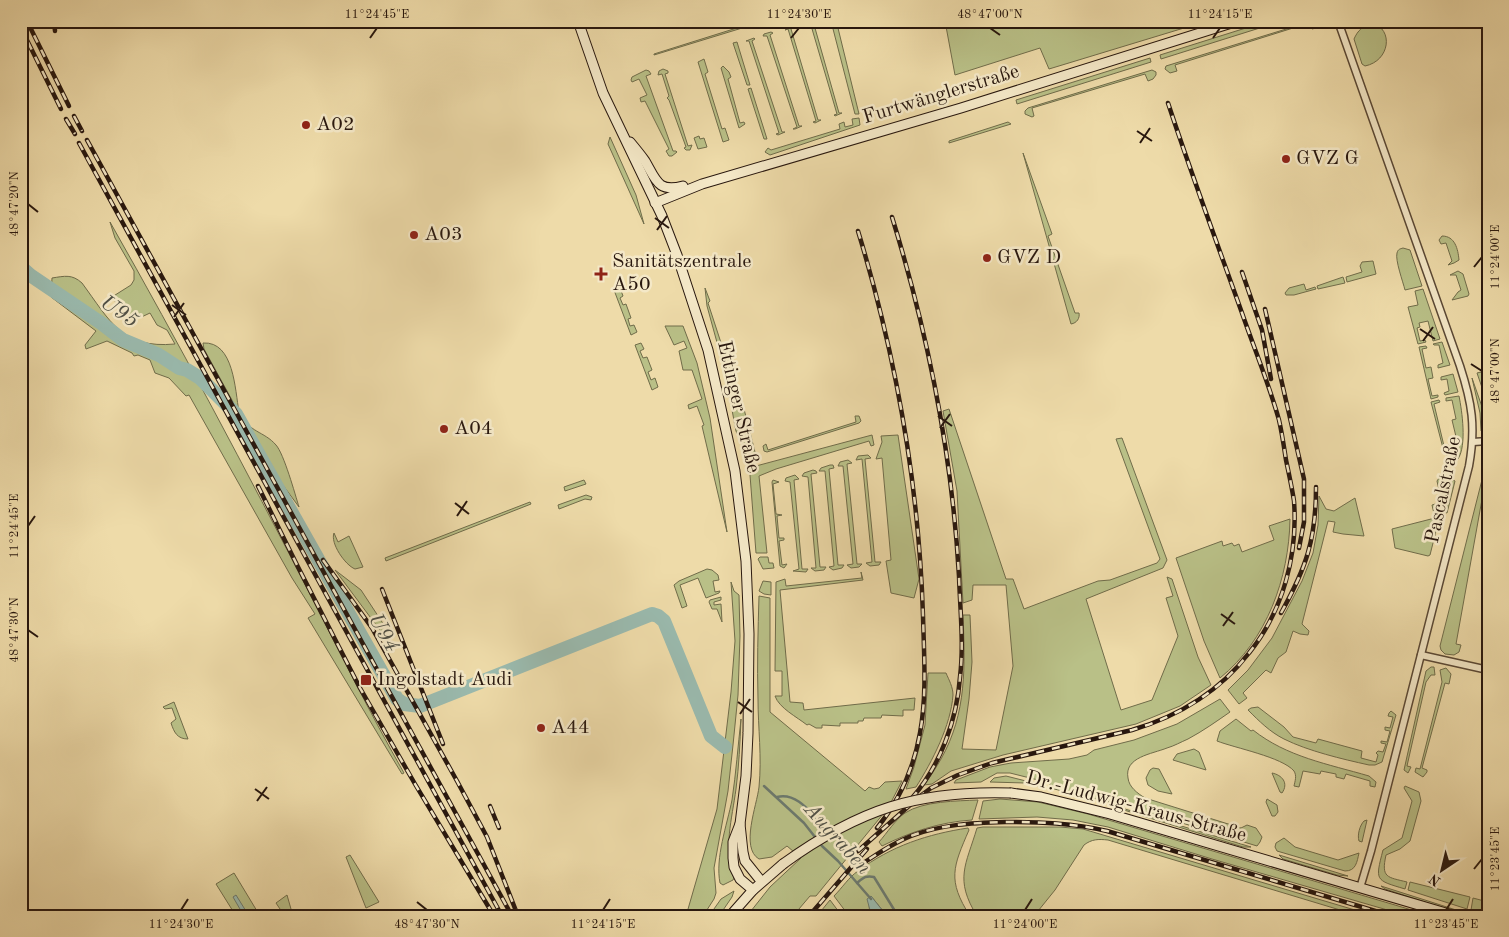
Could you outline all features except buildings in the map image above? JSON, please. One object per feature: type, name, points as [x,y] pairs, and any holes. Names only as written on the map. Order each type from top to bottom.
[{"type":"main road","name":"Ettinger Straße","points":[[578,21],[603,93],[655,203],[677,255],[715,374],[739,494],[746,561],[749,634],[748,733],[746,776],[740,824],[742,852],[745,861],[762,881]]},
{"type":"main road","name":"Furtwänglerstraße","points":[[655,203],[702,184],[970,105],[1238,21]]},
{"type":"main road","points":[[624,137],[638,152],[652,176],[660,185],[668,189],[690,184],[702,184]]},
{"type":"main road","name":"Dr.-Ludwig-Kraus-Straße","points":[[762,881],[807,846],[843,825],[884,808],[908,801],[943,795],[985,792],[1011,793],[1041,797],[1110,814],[1456,916]]},
{"type":"main road","name":"Ettinger Straße","points":[[740,824],[735,832],[733,842],[734,867],[740,879],[752,890]]},
{"type":"main road","points":[[730,916],[762,881]]},
{"type":"street","name":"Pascalstraße","points":[[1338,21],[1469,392],[1473,422],[1473,442],[1469,466],[1360,888]]},
{"type":"street","points":[[1473,442],[1488,442]]},
{"type":"street","points":[[1421,655],[1488,670]]},
{"type":"green space","points":[[759,21],[765,21],[654,55],[654,54]]},
{"type":"green space","points":[[813,21],[839,113],[842,113],[835,116],[837,114],[810,22],[806,22]]},
{"type":"green space","points":[[945,21],[1207,21],[1049,69],[1040,48],[955,75]]},
{"type":"green space","points":[[1268,21],[1282,21],[1161,59],[1160,55]]},
{"type":"green space","points":[[1309,22],[1315,24],[1316,28],[1312,29],[1309,23],[1175,65],[1177,71],[1170,73],[1165,69],[1166,66]]},
{"type":"green space","points":[[1372,23],[1379,26],[1384,32],[1386,45],[1380,58],[1365,66],[1362,64],[1354,39],[1361,29]]},
{"type":"green space","points":[[837,24],[859,114],[855,114],[832,25]]},
{"type":"green space","points":[[793,26],[791,29],[818,120],[821,120],[815,123],[813,122],[816,121],[788,29],[785,30]]},
{"type":"green space","points":[[771,32],[773,33],[770,35],[799,126],[802,126],[795,129],[793,129],[797,127],[767,36],[763,36]]},
{"type":"green space","points":[[754,38],[752,41],[782,132],[785,132],[778,135],[776,134],[779,133],[749,41],[746,41]]},
{"type":"green space","points":[[737,42],[750,85],[747,85],[733,43]]},
{"type":"green space","points":[[1150,58],[1151,62],[1017,104],[1016,100]]},
{"type":"green space","points":[[704,59],[708,72],[705,74],[722,129],[725,128],[729,140],[723,142],[698,62]]},
{"type":"green space","points":[[723,66],[731,77],[728,79],[740,123],[744,122],[745,124],[739,128],[721,68]]},
{"type":"green space","points":[[663,69],[668,71],[665,74],[688,146],[692,145],[690,150],[684,148],[686,147],[667,98],[669,96],[662,74],[658,75],[659,71]]},
{"type":"green space","points":[[646,70],[651,74],[646,76],[673,151],[677,152],[672,156],[669,156],[666,151],[669,149],[645,101],[641,102],[640,98],[647,95],[639,79],[632,82],[631,80],[632,77]]},
{"type":"green space","points":[[1152,70],[1156,72],[1156,75],[1148,81],[1145,74],[1032,108],[1034,116],[1032,117],[1025,114],[1028,108]]},
{"type":"green space","points":[[751,88],[767,139],[764,139],[748,89]]},
{"type":"green space","points":[[859,118],[860,125],[770,155],[765,152],[768,148],[771,150],[840,129],[839,124],[844,122],[845,127],[853,125],[852,119]]},
{"type":"green space","points":[[1008,122],[1011,124],[949,143],[949,141]]},
{"type":"green space","points":[[699,136],[700,139],[704,138],[707,147],[698,149],[694,138]]},
{"type":"green space","points":[[610,137],[636,195],[644,224],[608,144]]},
{"type":"green space","points":[[1023,153],[1052,234],[1048,236],[1075,313],[1079,313],[1078,320],[1075,323],[1071,324]]},
{"type":"green space","points":[[110,222],[212,408],[404,773],[402,774],[308,618],[315,614],[292,578],[189,395],[186,396],[169,378],[155,373],[150,360],[138,355],[134,356],[132,353],[107,341],[86,349],[85,345],[96,331],[51,297],[52,278],[65,276],[75,278],[82,283],[119,330],[142,342],[175,344],[167,330],[157,325],[150,313],[135,320],[128,319],[112,297],[131,285],[134,280],[134,271],[115,238]]},
{"type":"green space","points":[[1442,236],[1453,241],[1458,252],[1459,260],[1448,265],[1452,261],[1446,243],[1441,244],[1439,240]]},
{"type":"green space","points":[[1399,249],[1410,250],[1422,286],[1405,290],[1397,256]]},
{"type":"green space","points":[[1373,261],[1376,274],[1347,282],[1346,277],[1362,272],[1360,266],[1362,262]]},
{"type":"green space","points":[[1458,271],[1463,274],[1469,294],[1468,296],[1452,300],[1461,290],[1456,275],[1450,275]]},
{"type":"green space","points":[[1343,277],[1345,283],[1318,289],[1317,286]]},
{"type":"green space","points":[[1304,284],[1306,290],[1315,287],[1316,289],[1294,295],[1286,295],[1285,293],[1289,288]]},
{"type":"green space","points":[[620,288],[623,296],[620,298],[623,305],[626,304],[631,318],[628,319],[630,326],[634,325],[637,332],[631,335],[614,290]]},
{"type":"green space","points":[[705,288],[725,355],[730,354],[733,366],[726,368],[738,410],[744,409],[755,452],[752,456],[747,456],[736,431],[724,368],[707,306]]},
{"type":"green space","points":[[1423,289],[1440,339],[1433,341],[1428,321],[1419,323],[1420,327],[1417,328],[1420,341],[1425,340],[1426,342],[1418,344],[1408,307],[1418,305],[1415,291]]},
{"type":"green space","points":[[665,326],[683,326],[697,363],[710,418],[727,532],[702,426],[704,425],[697,406],[689,409],[688,405],[702,399],[692,370],[683,370],[679,351],[687,348],[684,341],[674,345]]},
{"type":"green space","points":[[1442,342],[1450,365],[1438,368],[1438,365],[1443,363],[1439,345],[1433,344]]},
{"type":"green space","points":[[203,343],[213,344],[227,358],[234,380],[239,412],[247,424],[276,445],[289,474],[299,507],[266,462],[204,349]]},
{"type":"green space","points":[[641,343],[644,349],[640,351],[643,358],[647,357],[652,370],[648,372],[651,380],[655,378],[658,387],[652,390],[635,345]]},
{"type":"green space","points":[[1426,346],[1427,348],[1422,349],[1426,368],[1431,367],[1433,378],[1428,379],[1432,396],[1438,395],[1438,397],[1431,399],[1419,347]]},
{"type":"green space","points":[[1481,372],[1488,393],[1488,405],[1477,373]]},
{"type":"green space","points":[[1453,374],[1458,392],[1445,395],[1444,393],[1449,391],[1447,379],[1441,380],[1441,377]]},
{"type":"green space","points":[[1472,378],[1488,424],[1488,430],[1485,434],[1481,431],[1480,413]]},
{"type":"green space","points":[[1459,396],[1463,437],[1461,453],[1458,459],[1448,456],[1444,452],[1431,402],[1439,400],[1440,402],[1434,404],[1444,446],[1449,445],[1450,447],[1458,445],[1452,420],[1456,419],[1452,400],[1446,401],[1446,398]]},
{"type":"green space","points":[[949,409],[1006,579],[1013,579],[1024,609],[1098,581],[1110,580],[1157,563],[1160,559],[1116,439],[1122,438],[1167,560],[1163,568],[1086,599],[1121,710],[1152,700],[1178,636],[1166,598],[1173,596],[1167,577],[1172,579],[1198,657],[1211,685],[1180,706],[1136,724],[1003,755],[951,771],[932,784],[924,785],[949,742],[960,707],[964,671],[963,615],[970,615],[972,662],[962,749],[996,750],[1013,666],[1006,585],[973,585],[972,600],[963,603],[957,491],[943,411]]},
{"type":"green space","points":[[855,416],[859,416],[861,421],[859,423],[767,452],[764,451],[763,446],[766,444],[768,450],[856,422]]},
{"type":"green space","points":[[872,435],[874,445],[871,446],[869,441],[776,469],[759,476],[767,553],[756,553],[750,475],[756,466]]},
{"type":"green space","points":[[898,435],[919,579],[914,598],[891,593],[886,561],[891,560],[882,458],[876,459],[882,442],[881,436]]},
{"type":"green space","points":[[868,455],[871,458],[865,459],[875,562],[881,562],[879,565],[870,566],[866,563],[872,562],[862,459],[856,460],[858,456]]},
{"type":"green space","points":[[1488,456],[1488,466],[1456,644],[1461,645],[1459,652],[1454,655],[1445,654],[1440,646]]},
{"type":"green space","points":[[848,460],[852,463],[847,464],[857,564],[862,564],[859,567],[851,568],[847,565],[853,564],[843,466],[838,466],[840,462]]},
{"type":"green space","points":[[833,465],[834,468],[829,469],[838,565],[844,565],[842,568],[833,570],[829,567],[834,566],[825,471],[819,471],[821,468]]},
{"type":"green space","points":[[813,470],[817,473],[811,474],[820,567],[826,567],[824,570],[815,571],[811,568],[816,568],[808,477],[802,476],[804,473]]},
{"type":"green space","points":[[795,475],[799,479],[794,480],[802,569],[808,569],[806,572],[793,571],[799,569],[790,482],[785,481],[786,478]]},
{"type":"green space","points":[[1448,477],[1455,481],[1447,513],[1444,512],[1437,481],[1439,478]]},
{"type":"green space","points":[[584,480],[586,484],[565,491],[564,487]]},
{"type":"green space","points":[[773,480],[779,482],[773,484],[776,514],[782,515],[777,516],[779,538],[784,538],[784,540],[779,541],[782,565],[787,564],[784,568],[780,566],[772,482]]},
{"type":"green space","points":[[586,495],[592,497],[591,500],[585,499],[559,509],[558,505]]},
{"type":"green space","points":[[1319,496],[1326,509],[1334,511],[1355,498],[1364,536],[1333,532],[1335,522],[1328,521],[1302,624],[1309,631],[1308,635],[1293,631],[1286,652],[1278,658],[1271,673],[1266,670],[1243,693],[1247,698],[1239,704],[1228,690],[1248,670],[1272,638],[1302,581],[1313,553],[1318,525]]},
{"type":"green space","points":[[530,502],[531,504],[386,561],[385,558]]},
{"type":"green space","points":[[1439,503],[1441,511],[1430,555],[1395,548],[1392,529],[1435,518],[1432,505]]},
{"type":"green space","points":[[1290,519],[1289,541],[1280,585],[1263,627],[1236,663],[1220,678],[1204,641],[1176,558],[1222,541],[1223,546],[1232,543],[1234,546],[1239,544],[1242,552],[1274,540],[1269,526]]},
{"type":"green space","points":[[334,533],[338,542],[349,536],[363,567],[355,569],[347,563],[336,548],[333,537]]},
{"type":"green space","points":[[760,557],[768,557],[769,563],[773,563],[774,568],[763,569],[758,559]]},
{"type":"green space","points":[[707,569],[712,570],[718,575],[719,580],[713,581],[715,592],[720,591],[719,593],[706,598],[698,578],[680,585],[687,606],[682,608],[674,585]]},
{"type":"green space","points":[[335,570],[361,590],[384,625],[391,645]]},
{"type":"green space","points":[[861,572],[863,580],[780,590],[790,702],[803,703],[804,710],[915,698],[914,710],[903,710],[903,716],[882,715],[881,718],[864,718],[863,721],[858,721],[858,723],[840,723],[840,726],[822,725],[822,728],[816,728],[809,724],[807,725],[789,712],[780,704],[775,696],[782,696],[782,671],[775,671],[776,582],[785,579],[786,586],[862,578]]},
{"type":"green space","points":[[763,581],[771,582],[771,595],[759,591]]},
{"type":"green space","points":[[731,582],[734,591],[739,595],[738,695],[728,791],[714,868],[716,893],[703,916],[686,916],[717,809],[735,641]]},
{"type":"green space","points":[[759,596],[770,598],[770,712],[865,791],[869,787],[879,788],[885,782],[902,781],[888,808],[816,896],[810,896],[793,916],[747,916],[770,887],[801,858],[787,846],[772,857],[759,859],[753,853],[751,846],[751,826],[760,776],[758,710]]},
{"type":"green space","points":[[721,597],[721,600],[714,602],[714,605],[721,604],[722,622],[717,609],[712,609],[709,602]]},
{"type":"green space","points":[[1434,667],[1435,675],[1431,675],[1426,682],[1407,766],[1411,767],[1408,773],[1404,770],[1426,671]]},
{"type":"green space","points":[[1446,668],[1451,674],[1449,684],[1445,683],[1422,768],[1427,770],[1423,777],[1415,772],[1416,768],[1420,769],[1442,682],[1440,670]]},
{"type":"green space","points":[[928,673],[946,673],[953,692],[949,719],[940,743],[916,787],[906,789],[925,725]]},
{"type":"green space","points":[[1220,699],[1230,712],[1188,739],[1140,757],[1130,765],[1128,778],[1134,789],[1145,798],[1241,828],[1247,825],[1256,828],[1262,837],[1257,846],[1130,807],[1050,788],[1050,783],[1010,773],[997,773],[981,782],[954,783],[956,780],[990,767],[1011,763],[1069,759],[1087,755],[1094,750],[1134,740],[1177,724]]},
{"type":"green space","points":[[174,702],[188,739],[184,739],[176,734],[173,729],[171,723],[176,719],[172,708],[165,709],[163,707]]},
{"type":"green space","points":[[1258,707],[1284,727],[1293,737],[1316,743],[1318,739],[1362,751],[1361,758],[1376,762],[1378,755],[1376,753],[1378,751],[1383,752],[1386,744],[1381,743],[1381,741],[1387,742],[1390,731],[1385,730],[1385,727],[1390,728],[1393,717],[1388,716],[1389,713],[1391,711],[1396,715],[1382,762],[1369,765],[1314,751],[1284,739],[1269,730],[1248,710]]},
{"type":"green space","points":[[741,719],[738,772],[729,845],[729,856],[734,878],[723,885],[720,883],[719,863],[732,800]]},
{"type":"green space","points":[[1236,719],[1251,731],[1253,730],[1280,747],[1308,759],[1369,776],[1376,782],[1375,787],[1370,786],[1370,781],[1346,774],[1344,779],[1336,777],[1336,774],[1321,771],[1320,774],[1303,771],[1299,787],[1294,786],[1295,773],[1288,766],[1269,757],[1217,741],[1220,731]]},
{"type":"green space","points":[[1194,749],[1199,752],[1206,770],[1173,760],[1177,754]]},
{"type":"green space","points":[[1153,768],[1159,769],[1172,794],[1158,791],[1148,785],[1146,778]]},
{"type":"green space","points":[[1272,773],[1279,776],[1285,783],[1282,793],[1280,792]]},
{"type":"green space","points":[[1006,776],[1042,785],[1042,787],[1025,783],[990,782],[994,778]]},
{"type":"green space","points":[[1405,786],[1419,792],[1421,801],[1410,841],[1400,849],[1386,855],[1384,868],[1390,877],[1407,882],[1405,889],[1383,881],[1380,878],[1379,868],[1383,850],[1402,838],[1412,801],[1404,788]]},
{"type":"green space","points":[[1000,799],[1038,802],[1088,814],[1432,916],[1408,916],[1108,827],[1073,820],[1037,817],[979,819],[983,801]]},
{"type":"green space","points":[[1267,799],[1277,805],[1278,812],[1275,816],[1272,816],[1266,802]]},
{"type":"green space","points":[[978,800],[972,820],[948,823],[926,829],[903,836],[882,846],[879,842],[898,819],[912,809],[940,802]]},
{"type":"green space","points":[[1111,806],[1125,809],[1251,847],[1243,847]]},
{"type":"green space","points":[[1367,820],[1362,842],[1359,841],[1359,830],[1364,821]]},
{"type":"green space","points":[[1060,827],[1083,829],[1375,916],[1360,916],[1108,840],[1101,840],[1092,841],[1084,845],[1055,890],[1034,916],[977,916],[966,892],[964,872],[977,828]]},
{"type":"green space","points":[[968,828],[969,830],[956,864],[955,883],[970,916],[887,916],[871,896],[869,906],[872,916],[849,916],[834,896],[855,873],[883,855],[910,842]]},
{"type":"green space","points":[[1284,838],[1295,847],[1338,860],[1359,853],[1357,863],[1354,868],[1345,871],[1277,851],[1276,843]]},
{"type":"green space","points":[[350,855],[379,902],[366,908],[346,857]]},
{"type":"green space","points":[[1279,855],[1348,876],[1337,875],[1283,859]]},
{"type":"green space","points":[[234,873],[260,916],[236,916],[216,884]]},
{"type":"green space","points":[[1410,882],[1470,897],[1467,909],[1408,890]]},
{"type":"green space","points":[[1381,886],[1475,916],[1468,916],[1385,889]]},
{"type":"green space","points":[[734,891],[719,916],[709,916],[721,899]]},
{"type":"green space","points":[[287,895],[293,916],[280,916],[282,912],[276,903]]},
{"type":"green space","points":[[1473,898],[1488,902],[1488,915],[1471,910]]},
{"type":"green space","points":[[830,900],[842,916],[817,916]]},
{"type":"shaded area","points":[[236,895],[249,916],[244,916],[233,897]]},
{"type":"shaded area","points":[[871,896],[887,916],[871,914],[867,899]]},
{"type":"waterway","name":"U94","points":[[21,267],[123,340],[159,355],[179,368],[187,370],[200,378],[236,414],[397,699],[404,704],[420,706],[652,614],[664,621],[711,736],[725,747]]},
{"type":"waterway","name":"Augraben","points":[[48,287],[88,313],[123,340],[159,355],[171,363]]},
{"type":"waterway","name":"Augraben","points":[[718,742],[725,747]]},
{"type":"waterway","name":"Augraben","points":[[764,786],[804,823],[822,846],[838,861],[871,899]]},
{"type":"waterway","points":[[777,797],[784,796],[797,800],[842,840]]},
{"type":"waterway","points":[[857,883],[865,877],[874,877],[898,916]]},
{"type":"railway","points":[[27,21],[69,106]]},
{"type":"railway","points":[[54,21],[55,31]]},
{"type":"railway","points":[[21,28],[61,109]]},
{"type":"railway","points":[[858,851],[919,797],[931,788],[958,775],[992,763],[1132,730],[1182,710],[1211,691],[1237,667],[1261,637],[1279,601],[1286,582],[1295,521],[1294,501],[1279,420],[1168,103]]},
{"type":"railway","points":[[74,116],[82,131]]},
{"type":"railway","points":[[66,119],[75,134]]},
{"type":"railway","points":[[87,140],[512,916]]},
{"type":"railway","points":[[79,143],[502,916]]},
{"type":"railway","points":[[892,217],[917,305],[944,439],[956,530],[962,652],[958,693],[951,726],[931,772],[912,798]]},
{"type":"railway","points":[[858,231],[884,325],[911,470],[921,567],[925,675],[920,733],[910,771],[899,795],[877,828]]},
{"type":"railway","points":[[1242,272],[1262,330],[1271,379]]},
{"type":"railway","points":[[1265,309],[1304,479],[1304,522],[1299,548]]},
{"type":"railway","points":[[258,486],[360,688],[494,916]]},
{"type":"railway","points":[[1281,613],[1297,582],[1308,553],[1314,523],[1316,487]]},
{"type":"railway","points":[[323,560],[372,628],[457,781],[487,837],[518,916]]},
{"type":"railway","points":[[382,589],[443,744]]},
{"type":"railway","points":[[490,806],[499,828]]},
{"type":"railway","points":[[856,868],[896,843],[934,829],[993,822],[1031,822],[1082,826],[1107,831],[1392,916]]},
{"type":"railway","points":[[809,916],[867,849]]},
{"type":"place","name":"A02","points":[[306,125]]},
{"type":"place","name":"GVZ G","points":[[1286,159]]},
{"type":"place","name":"A03","points":[[414,235]]},
{"type":"place","name":"GVZ D","points":[[987,258]]},
{"type":"place","name":"Sanitätszentrale A50","points":[[601,274]]},
{"type":"place","name":"A04","points":[[444,429]]},
{"type":"place","name":"Ingolstadt Audi","points":[[366,680]]},
{"type":"place","name":"A44","points":[[541,728]]},
{"type":"water label","name":"U95","points":[[119,312]]}]
